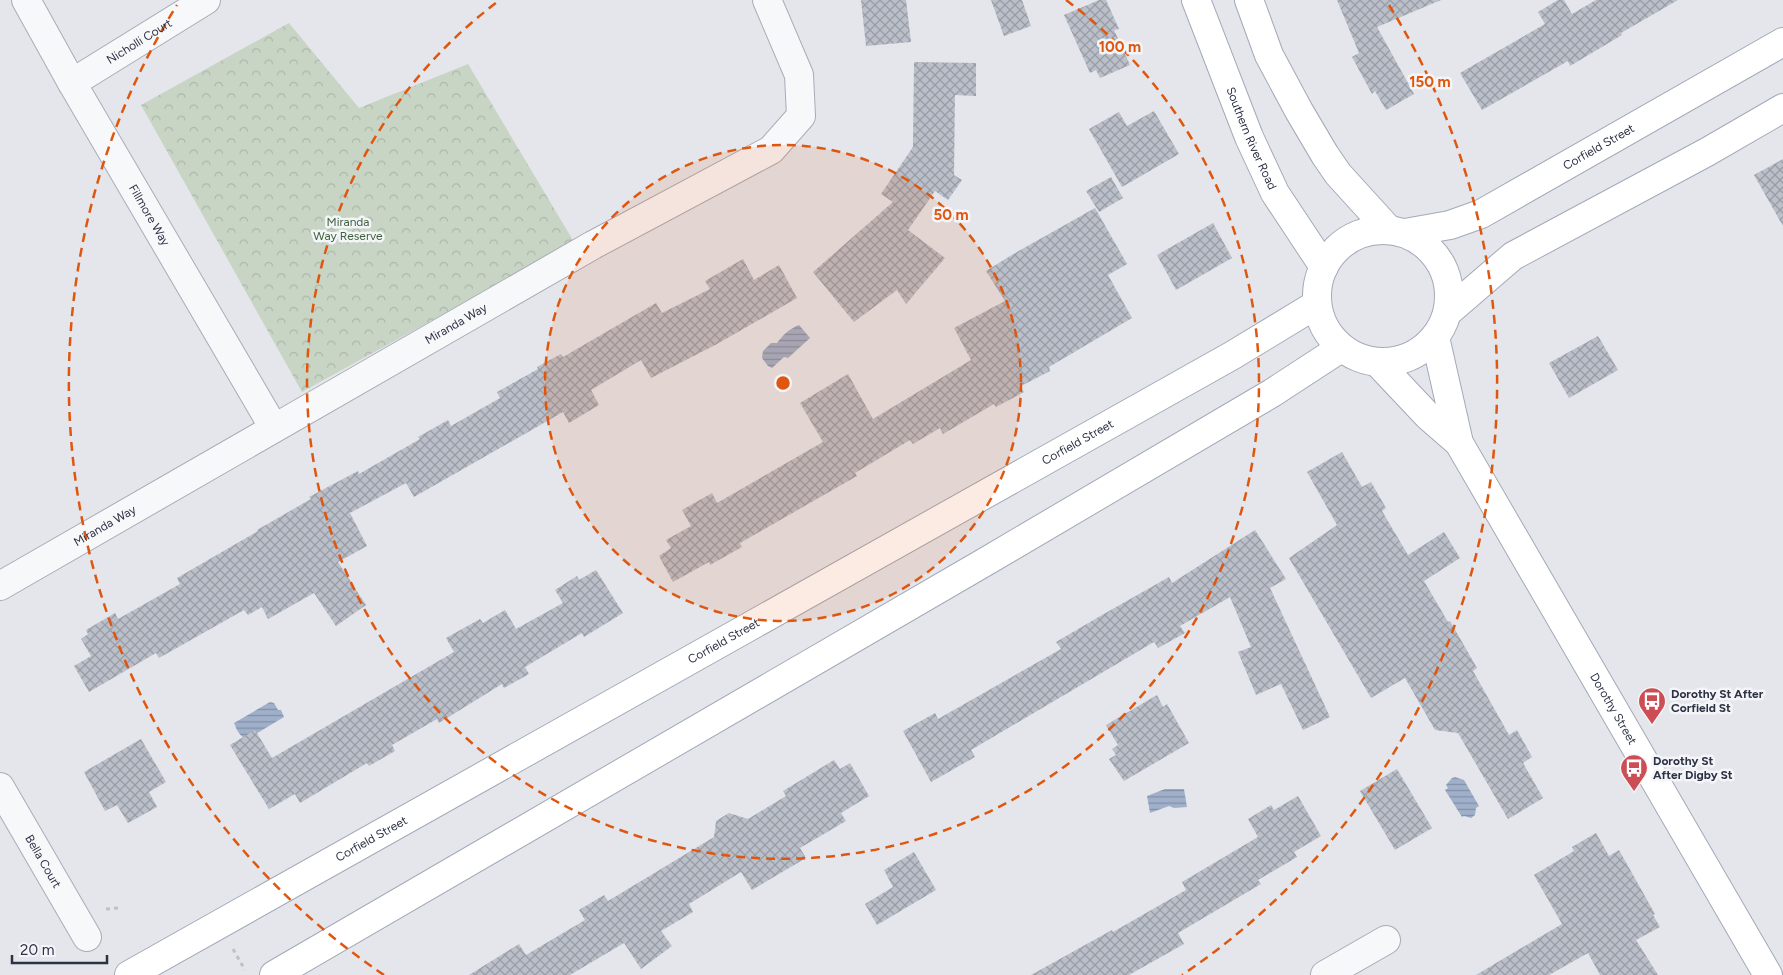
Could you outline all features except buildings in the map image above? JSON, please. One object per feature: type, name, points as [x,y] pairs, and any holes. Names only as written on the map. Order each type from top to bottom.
[{"type":"main road","name":"Southern River Road","points":[[1196,0],[1249,137],[1275,193],[1324,267]]},
{"type":"main road","points":[[1250,0],[1269,55],[1321,148],[1338,174],[1397,232]]},
{"type":"main road","name":"Corfield Street","points":[[1397,232],[1450,225],[1481,214],[1783,42]]},
{"type":"main road","points":[[1448,312],[1513,256],[1707,152],[1783,108]]},
{"type":"main road","points":[[1369,231],[1397,232],[1422,242],[1436,256],[1445,273],[1449,292],[1448,312],[1443,325],[1435,338],[1419,352],[1399,361],[1377,362],[1358,358],[1341,348],[1330,335],[1322,321],[1318,304],[1318,285],[1324,267],[1335,250],[1350,238],[1369,231]]},
{"type":"main road","name":"Corfield Street","points":[[129,975],[1233,355],[1318,304]]},
{"type":"main road","name":"Dorothy Street","points":[[1435,338],[1459,443],[1768,975]]},
{"type":"main road","points":[[274,975],[994,558],[1263,398],[1341,348]]},
{"type":"main road","name":"Dorothy Street","points":[[1377,362],[1428,416],[1459,443]]},
{"type":"street","name":"Fillmore Way","points":[[26,0],[72,83],[274,428]]},
{"type":"street","name":"Nicholli Court","points":[[72,83],[206,0]]},
{"type":"street","name":"Miranda Way","points":[[0,586],[593,245],[771,150],[801,116],[799,75],[767,0]]},
{"type":"street","name":"Bella Court","points":[[0,787],[87,937]]},
{"type":"street","points":[[1325,975],[1386,940]]},
{"type":"green space","name":"Miranda Way Reserve","points":[[289,23],[359,108],[468,64],[574,242],[302,392],[141,105]]},
{"type":"water","points":[[799,325],[810,338],[788,358],[784,357],[772,368],[768,366],[762,358],[763,351],[771,343],[777,343],[786,332]]},
{"type":"water","points":[[270,702],[274,703],[278,710],[281,710],[284,717],[249,738],[241,736],[234,723]]},
{"type":"water","points":[[1455,777],[1464,780],[1479,806],[1476,808],[1475,815],[1471,818],[1462,817],[1445,790],[1448,788],[1446,785]]},
{"type":"water","points":[[1165,789],[1184,789],[1187,807],[1174,808],[1169,806],[1150,813],[1147,796]]},
{"type":"place","name":"Dorothy St After Corfield St","points":[[1652,725]]},
{"type":"place","name":"Dorothy St After Digby St","points":[[1634,792]]}]
